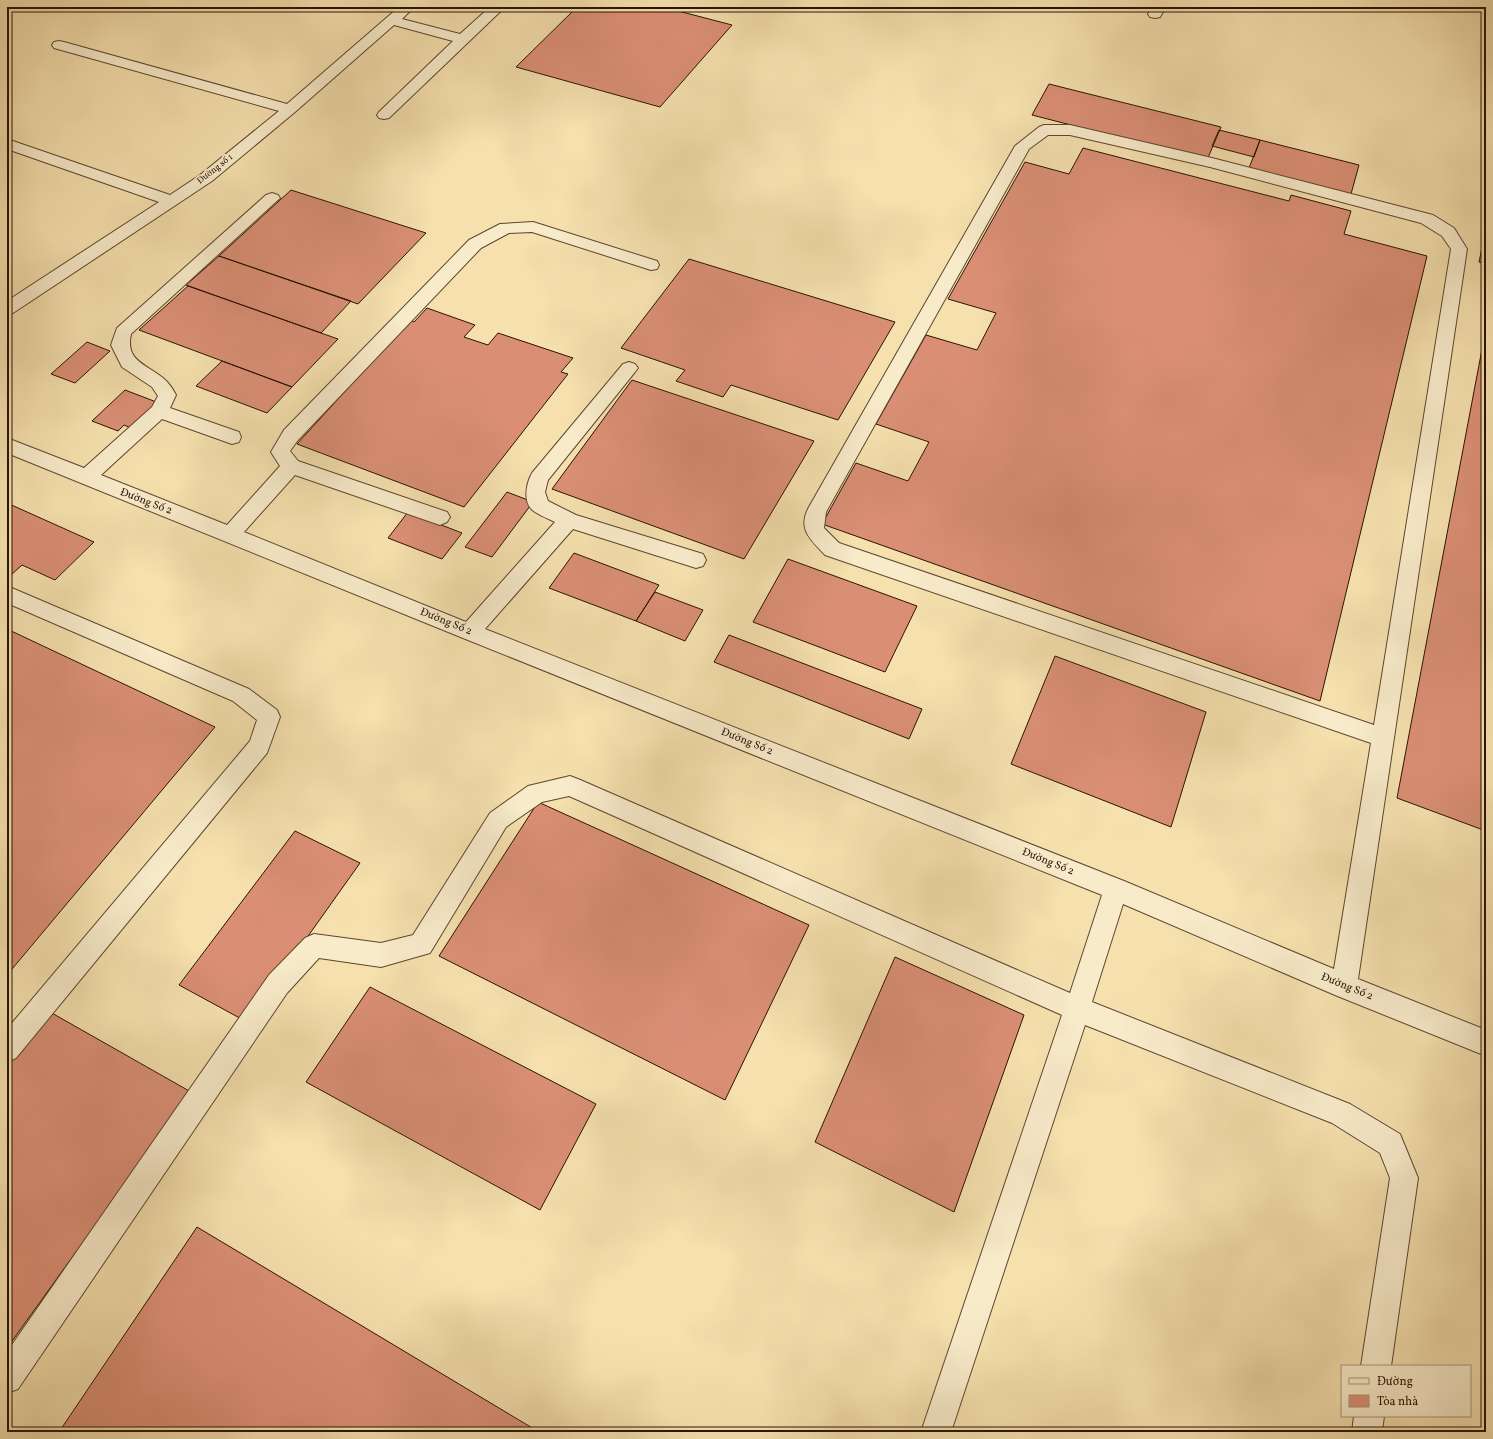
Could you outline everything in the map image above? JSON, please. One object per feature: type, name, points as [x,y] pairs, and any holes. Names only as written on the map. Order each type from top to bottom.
[{"type":"street","name":"Đường số 1","points":[[7,309],[206,178],[290,109],[407,7]]},
{"type":"street","points":[[384,115],[498,7]]},
{"type":"street","points":[[392,20],[463,39]]},
{"type":"street","points":[[59,45],[290,109]]},
{"type":"street","points":[[1344,986],[1459,249],[1448,232],[1427,219],[1212,163],[1070,130],[1044,130],[1023,146],[816,512],[814,530],[832,549],[1382,737]]},
{"type":"street","points":[[7,144],[172,201]]},
{"type":"street","points":[[86,478],[159,412],[167,395],[158,383],[128,363],[120,345],[123,332],[272,198]]},
{"type":"street","points":[[440,517],[291,466],[280,452],[291,435],[475,244],[506,228],[533,227],[651,265]]},
{"type":"street","points":[[629,368],[539,478],[536,492],[540,506],[569,520],[696,560]]},
{"type":"street","points":[[159,412],[232,437]]},
{"type":"street","name":"Đường Số 2","points":[[7,445],[470,632],[1116,889],[1344,986],[1486,1043]]},
{"type":"street","points":[[230,535],[291,466]]},
{"type":"street","points":[[470,632],[569,520]]},
{"type":"street","points":[[7,594],[241,695],[269,717],[259,746],[7,1049]]},
{"type":"street","points":[[7,1378],[278,984],[314,946],[381,955],[421,945],[498,820],[536,793],[570,786],[1077,1009],[1341,1113],[1390,1144],[1404,1178],[1376,1365]]},
{"type":"street","points":[[936,1432],[1116,889]]},
{"type":"street","points":[[1367,1432],[1369,1417]]},
{"type":"building","points":[[577,7],[663,7],[732,25],[660,107],[516,67]]},
{"type":"building","points":[[1049,84],[1221,127],[1207,160],[1032,115]]},
{"type":"building","points":[[1219,130],[1260,140],[1254,157],[1212,146]]},
{"type":"building","points":[[1260,140],[1359,165],[1351,194],[1249,168]]},
{"type":"building","points":[[1083,148],[1289,201],[1291,195],[1351,211],[1344,234],[1427,256],[1320,701],[822,524],[856,463],[908,481],[929,442],[876,424],[926,335],[977,350],[996,313],[948,299],[1025,162],[1069,174]]},
{"type":"building","points":[[291,190],[426,233],[358,304],[219,256]]},
{"type":"building","points":[[1486,229],[1486,264],[1479,262]]},
{"type":"building","points":[[219,256],[351,301],[321,333],[186,285]]},
{"type":"building","points":[[689,259],[895,322],[838,420],[731,385],[723,397],[676,381],[685,370],[621,348]]},
{"type":"building","points":[[188,286],[338,339],[292,387],[139,330]]},
{"type":"building","points":[[427,308],[475,325],[464,337],[488,345],[498,333],[573,358],[561,372],[568,374],[464,507],[297,444],[410,320],[414,322]]},
{"type":"building","points":[[1486,328],[1486,831],[1397,798]]},
{"type":"building","points":[[87,342],[110,351],[75,383],[51,374]]},
{"type":"building","points":[[222,361],[292,387],[267,413],[196,386]]},
{"type":"building","points":[[632,380],[814,441],[744,559],[552,489]]},
{"type":"building","points":[[125,390],[159,403],[133,429],[124,425],[118,431],[92,421]]},
{"type":"building","points":[[507,492],[533,502],[492,557],[465,547]]},
{"type":"building","points":[[7,503],[94,542],[55,580],[22,565],[11,575],[7,573]]},
{"type":"building","points":[[408,512],[462,533],[442,559],[388,538]]},
{"type":"building","points":[[574,553],[659,585],[636,621],[549,588]]},
{"type":"building","points":[[788,559],[917,606],[885,672],[753,622]]},
{"type":"building","points":[[655,592],[703,610],[685,641],[636,621]]},
{"type":"building","points":[[7,629],[215,727],[7,975]]},
{"type":"building","points":[[729,635],[922,709],[909,739],[714,662]]},
{"type":"building","points":[[1055,656],[1206,712],[1171,827],[1011,764]]},
{"type":"building","points":[[538,802],[809,925],[725,1100],[439,956]]},
{"type":"building","points":[[295,831],[360,863],[247,1022],[179,985]]},
{"type":"building","points":[[895,957],[1024,1015],[954,1212],[815,1142]]},
{"type":"building","points":[[370,987],[596,1104],[540,1210],[306,1082]]},
{"type":"building","points":[[43,1008],[191,1092],[7,1348],[7,1052]]},
{"type":"building","points":[[197,1227],[539,1432],[59,1432]]}]
